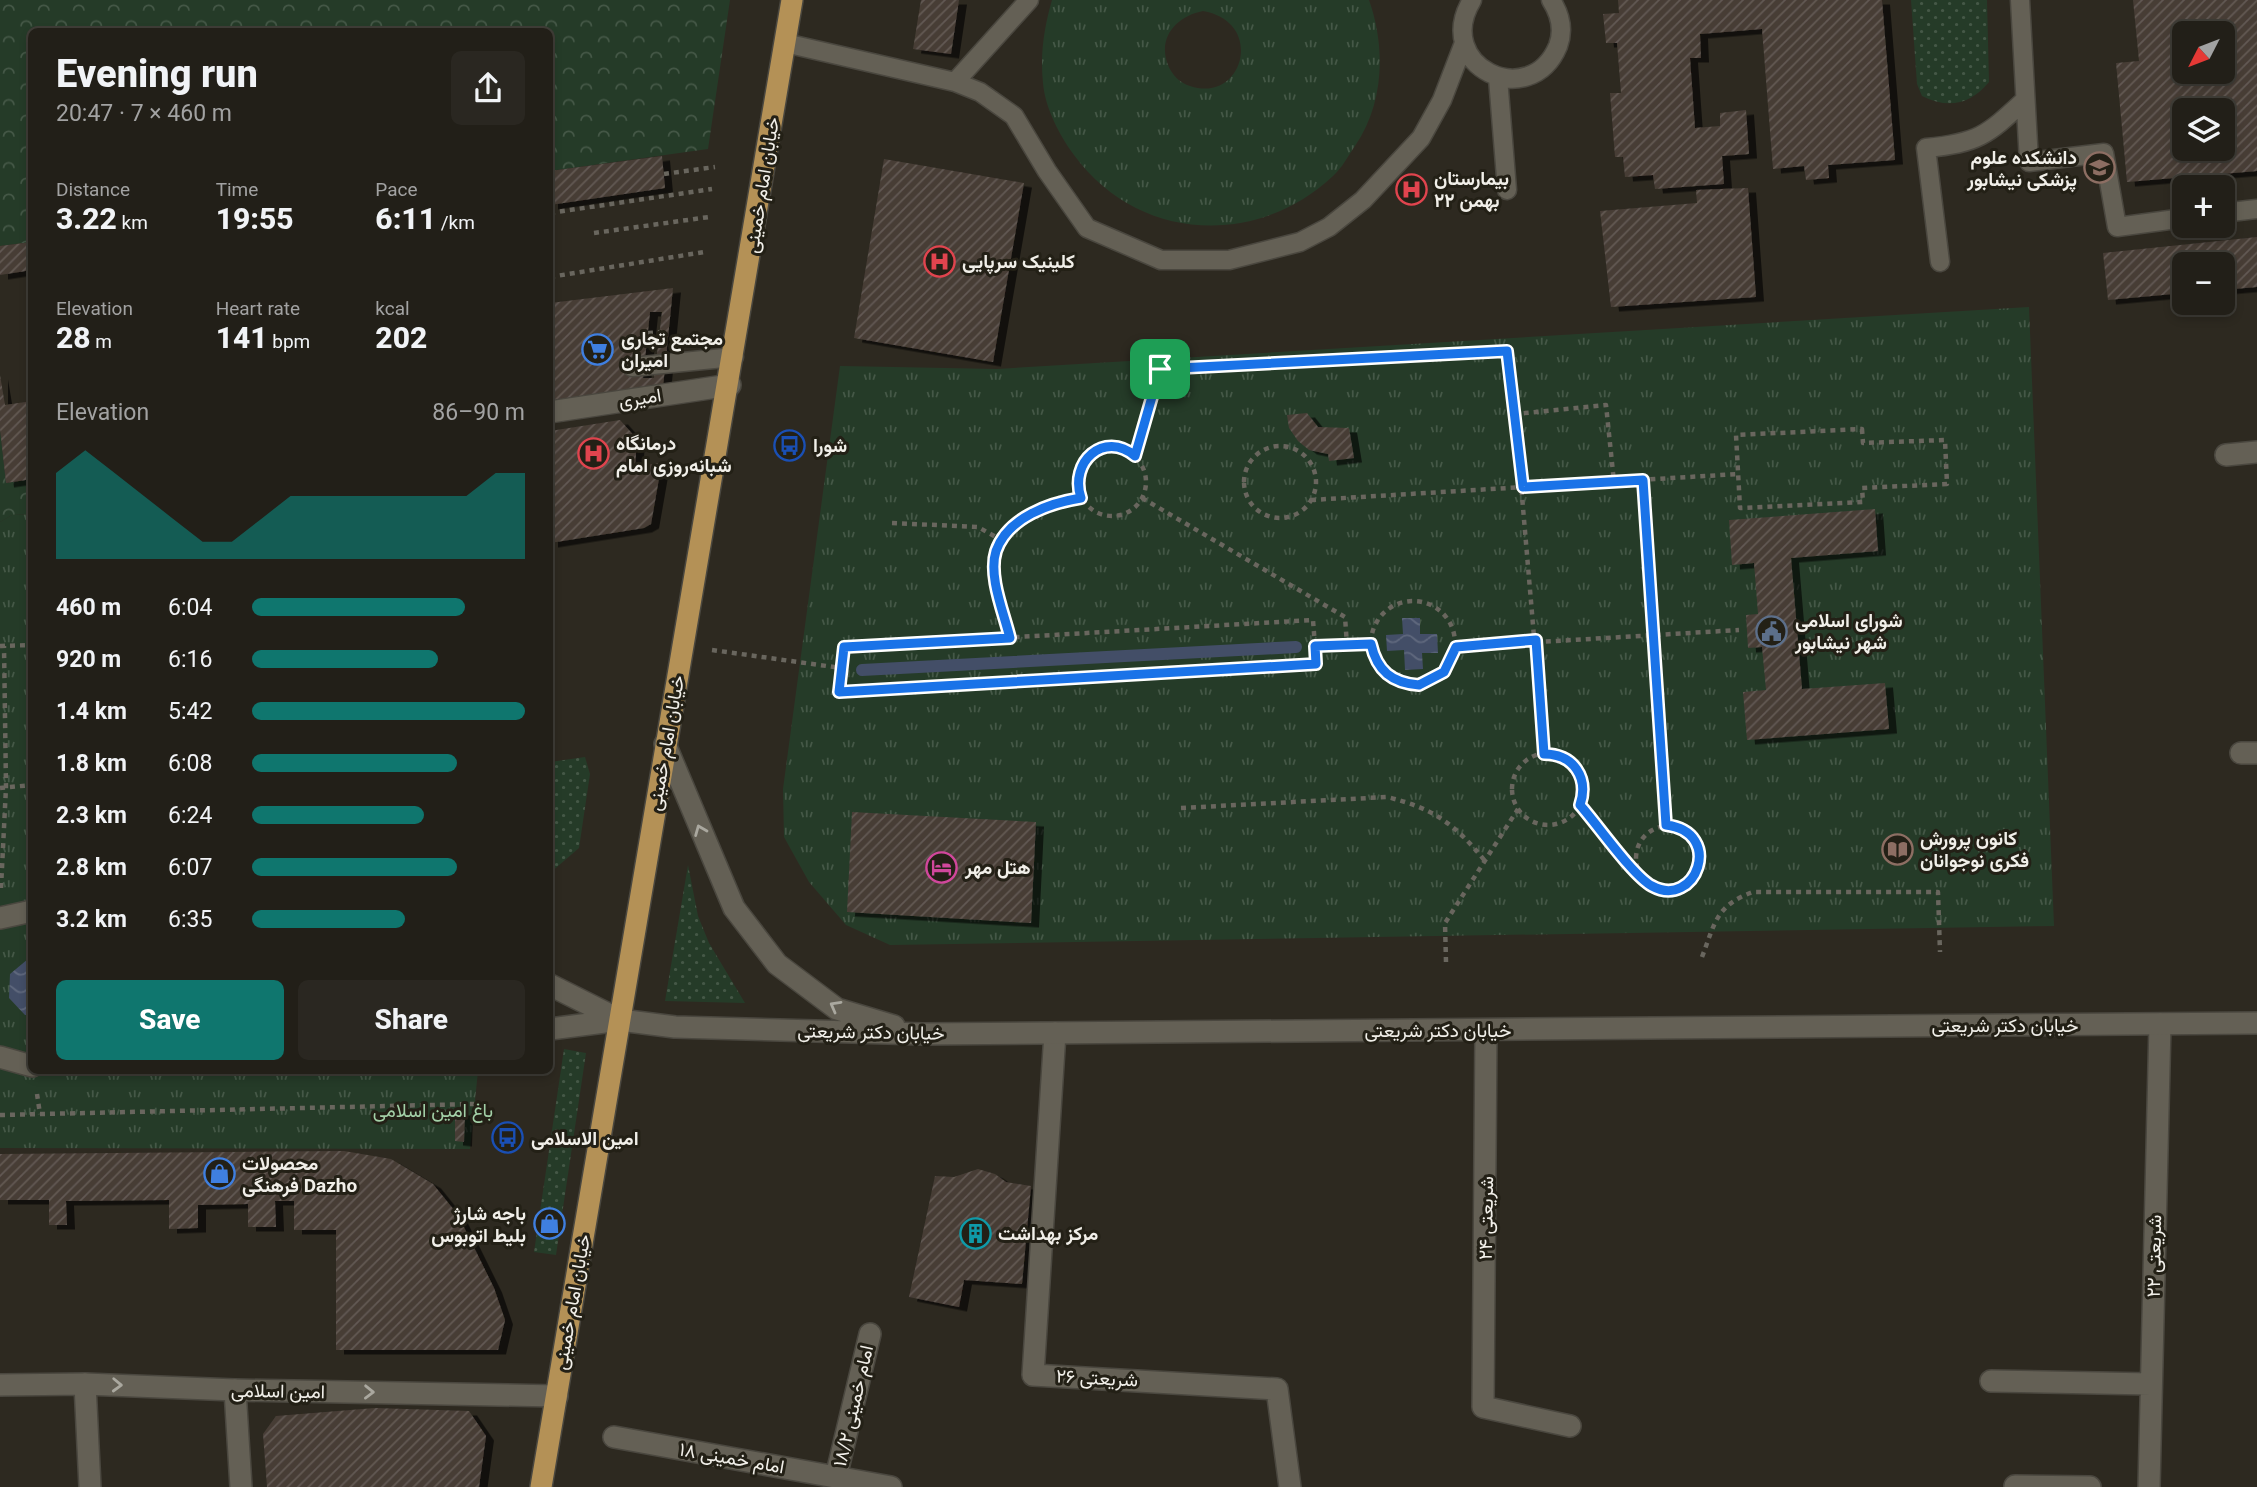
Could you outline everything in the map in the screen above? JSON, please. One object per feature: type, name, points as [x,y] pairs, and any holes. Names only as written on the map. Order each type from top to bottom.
[{"type":"main road","name":"خیابان امام خمینی","points":[[541,1487],[665,744],[730,385],[792,0]]},
{"type":"street","name":"امیری","points":[[553,412],[730,385]]},
{"type":"street","points":[[2226,455],[2257,452]]},
{"type":"street","points":[[665,744],[734,908],[776,964],[837,1009],[923,1034]]},
{"type":"street","points":[[0,918],[28,912]]},
{"type":"street","points":[[553,986],[620,1020]]},
{"type":"street","points":[[553,1029],[620,1020]]},
{"type":"street","name":"خیابان دکتر شریعتی","points":[[620,1020],[674,1027],[923,1034],[2257,1023]]},
{"type":"street","name":"شریعتی ۲۲","points":[[2149,1487],[2160,1024]]},
{"type":"street","name":"شریعتی ۲۴","points":[[1486,1030],[1483,1407],[1570,1426]]},
{"type":"street","name":"شریعتی ۲۶","points":[[1055,1033],[1033,1374],[1278,1389],[1290,1487]]},
{"type":"street","points":[[0,1057],[28,1065]]},
{"type":"street","name":"امام خمینی ۱۸/۲","points":[[836,1478],[870,1334]]},
{"type":"street","points":[[1991,1381],[2151,1384]]},
{"type":"street","points":[[85,1384],[90,1487]]},
{"type":"street","name":"امین اسلامی","points":[[0,1385],[85,1384],[235,1390],[557,1396]]},
{"type":"street","points":[[235,1390],[242,1487]]},
{"type":"street","name":"امام خمینی ۱۸","points":[[614,1437],[810,1480],[836,1478],[891,1487]]},
{"type":"street","points":[[2014,1486],[2090,1487]]},
{"type":"lane","points":[[955,82],[1029,0]]},
{"type":"lane","points":[[1465,3],[1462,26],[1464,43],[1471,58],[1483,71],[1498,78],[1529,76],[1554,56],[1561,26],[1551,0]]},
{"type":"lane","points":[[2020,0],[2029,162],[2104,153],[2117,228],[2172,220]]},
{"type":"lane","points":[[785,43],[955,82],[980,92],[1014,116],[1047,171],[1087,228],[1161,260],[1229,260],[1300,242],[1329,227],[1363,200],[1420,138],[1442,100],[1464,43]]},
{"type":"lane","points":[[1498,78],[1507,190]]},
{"type":"lane","points":[[1940,262],[1926,148],[1959,145],[1985,136],[2025,100]]},
{"type":"lane","points":[[2235,212],[2257,209]]},
{"type":"lane","points":[[632,368],[734,357]]},
{"type":"path","points":[[664,174],[715,167]]},
{"type":"path","points":[[553,213],[712,189]]},
{"type":"path","points":[[594,233],[709,217]]},
{"type":"path","points":[[553,277],[704,252]]},
{"type":"path","points":[[1135,456],[1160,369],[1507,351],[1523,487],[1544,754]]},
{"type":"path","points":[[1515,414],[1606,405],[1614,482]]},
{"type":"path","points":[[1862,429],[1863,443],[1945,440],[1947,484],[1862,488],[1863,502],[1740,508],[1738,474],[1736,435],[1862,429]]},
{"type":"path","points":[[1311,500],[1316,477],[1304,456],[1282,446],[1270,447],[1251,461],[1246,471],[1247,494],[1261,512],[1283,518],[1304,509],[1311,500],[1738,474]]},
{"type":"path","points":[[1108,447],[1120,448],[1135,456],[1145,470],[1147,482],[1142,498],[1131,511],[1108,516],[1097,513],[1081,498],[1078,476],[1088,456],[1108,447]]},
{"type":"path","points":[[1643,480],[1666,825]]},
{"type":"path","points":[[1010,638],[996,575],[996,551],[1014,527],[1031,513],[1057,502],[1081,498]]},
{"type":"path","points":[[1142,498],[1345,617],[1347,645]]},
{"type":"path","points":[[892,523],[978,527],[1003,541]]},
{"type":"path","points":[[1415,601],[1440,611],[1454,634],[1456,647],[1444,672],[1419,685],[1392,679],[1381,670],[1371,644],[1379,618],[1389,609],[1415,601]]},
{"type":"path","points":[[1313,620],[1315,646],[1316,664],[839,692],[844,647],[1313,620]]},
{"type":"path","points":[[1456,647],[1536,640],[1739,630]]},
{"type":"path","points":[[1315,646],[1371,644]]},
{"type":"path","points":[[1,897],[2,646],[28,645]]},
{"type":"path","points":[[683,646],[841,668]]},
{"type":"path","points":[[1544,754],[1566,757],[1580,774],[1584,795],[1580,805],[1562,822],[1550,825],[1527,818],[1518,809],[1512,785],[1516,773],[1533,756],[1544,754]]},
{"type":"path","points":[[3,788],[28,785]]},
{"type":"path","points":[[1181,808],[1387,797],[1418,804],[1441,816],[1485,861]]},
{"type":"path","points":[[1580,805],[1639,874],[1654,887],[1675,890],[1692,879],[1698,871],[1700,860],[1694,839],[1676,827],[1666,825],[1655,828],[1639,843],[1636,864],[1639,874]]},
{"type":"path","points":[[1446,962],[1445,923],[1518,809]]},
{"type":"path","points":[[1702,957],[1721,910],[1733,899],[1753,892],[1938,892],[1940,952]]},
{"type":"path","points":[[0,1115],[474,1104]]},
{"type":"green space","points":[[0,0],[730,0],[708,149],[553,171],[553,28],[28,28],[28,242],[0,246]]},
{"type":"green space","points":[[1052,0],[1369,0],[1380,56],[1377,94],[1372,112],[1365,130],[1339,169],[1302,200],[1268,216],[1233,224],[1198,225],[1163,219],[1130,205],[1100,184],[1074,155],[1059,130],[1047,102],[1042,72],[1042,51]],"holes":[[[1203,11],[1223,18],[1235,30],[1241,44],[1240,59],[1234,73],[1223,83],[1208,88],[1183,83],[1168,65],[1165,55],[1167,37],[1178,23],[1194,14]]]},
{"type":"green space","points":[[1911,0],[1987,0],[1989,82],[1974,96],[1958,102],[1941,103],[1922,96],[1917,84]]},
{"type":"green space","points":[[2029,307],[2054,926],[890,945],[846,925],[809,882],[784,837],[783,789],[840,366],[997,369]]},
{"type":"green space","points":[[0,429],[6,483],[28,480],[28,514],[12,515],[0,522]]},
{"type":"green space","name":"باغ امین اسلامی","points":[[28,514],[28,1074],[478,1074],[470,1149],[0,1148],[0,522],[12,515]]},
{"type":"green space","points":[[585,757],[590,774],[579,848],[553,870],[553,762]]},
{"type":"green space","points":[[688,865],[698,916],[709,943],[745,1003],[665,1001]]},
{"type":"green space","points":[[564,1049],[586,1053],[556,1255],[534,1252]]},
{"type":"water","points":[[1402,618],[1420,618],[1420,634],[1437,634],[1438,653],[1422,653],[1423,669],[1405,670],[1404,650],[1387,651],[1386,635],[1403,634]]},
{"type":"water","points":[[28,959],[28,1015],[9,998],[10,974]]},
{"type":"building","points":[[921,0],[959,0],[951,54],[913,49]]},
{"type":"building","points":[[1618,0],[1882,0],[1895,160],[1828,165],[1829,178],[1806,180],[1804,166],[1773,169],[1762,29],[1700,34],[1701,58],[1690,58],[1695,128],[1720,126],[1720,113],[1746,110],[1749,154],[1722,156],[1724,184],[1655,189],[1653,175],[1625,177],[1623,157],[1615,157],[1610,93],[1621,93],[1617,43],[1606,43],[1603,14],[1619,13]]},
{"type":"building","points":[[2133,0],[2257,0],[2257,171],[2172,175],[2172,178],[2127,182],[2116,63],[2139,61]]},
{"type":"building","points":[[662,156],[665,188],[553,205],[553,171]]},
{"type":"building","name":"کلینیک سرپایی","points":[[884,159],[1024,183],[993,362],[854,338]]},
{"type":"building","points":[[1748,188],[1756,297],[1611,307],[1600,211],[1697,203],[1696,190]]},
{"type":"building","points":[[2257,237],[2257,287],[2235,289],[2235,252],[2172,252],[2172,294],[2108,300],[2103,253]]},
{"type":"building","points":[[28,242],[28,271],[0,275],[0,246]]},
{"type":"building","name":"مجتمع تجاری امیران","points":[[673,288],[663,387],[553,401],[553,303]],"holes":[[[650,312],[662,312],[654,378],[643,378]]]},
{"type":"building","points":[[0,375],[5,405],[28,402],[28,480],[6,483],[0,429]]},
{"type":"building","points":[[1307,413],[1318,427],[1349,428],[1354,458],[1329,461],[1328,454],[1309,450],[1298,441],[1289,428],[1287,415]]},
{"type":"building","points":[[620,420],[637,439],[635,467],[658,463],[661,467],[651,524],[644,528],[553,543],[553,431]]},
{"type":"building","name":"شورای اسلامی شهر نیشابور","points":[[1875,509],[1878,551],[1791,558],[1802,689],[1885,683],[1889,729],[1747,740],[1743,692],[1766,690],[1762,647],[1748,648],[1746,615],[1758,614],[1754,563],[1732,565],[1729,520]]},
{"type":"building","name":"هتل مهر","points":[[852,812],[1036,822],[1031,923],[847,912]]},
{"type":"building","points":[[455,1111],[465,1111],[464,1142],[455,1141]]},
{"type":"building","points":[[344,1151],[391,1159],[433,1184],[458,1215],[494,1288],[505,1320],[498,1350],[336,1350],[336,1230],[294,1230],[294,1201],[275,1201],[276,1227],[248,1227],[248,1204],[198,1205],[198,1228],[169,1229],[169,1200],[66,1201],[67,1225],[49,1225],[49,1200],[0,1200],[0,1154]]},
{"type":"building","name":"مرکز بهداشت","points":[[978,1169],[995,1174],[1006,1182],[1031,1186],[1022,1284],[964,1280],[959,1307],[909,1297],[935,1176],[954,1177]]},
{"type":"building","points":[[375,1408],[469,1411],[486,1436],[479,1487],[267,1487],[263,1434],[276,1416]]},
{"type":"waterway","points":[[862,670],[1296,647]]},
{"type":"place","name":"دانشکده علوم پزشکی نیشابور","points":[[2100,168]]},
{"type":"place","name":"بیمارستان ۲۲ بهمن","points":[[1411,189]]},
{"type":"place","name":"کلینیک سرپایی","points":[[939,261]]},
{"type":"place","name":"مجتمع تجاری امیران","points":[[598,349]]},
{"type":"place","name":"شورا","points":[[790,445]]},
{"type":"place","name":"درمانگاه شبانه‌روزی امام","points":[[593,454]]},
{"type":"place","name":"شورای اسلامی شهر نیشابور","points":[[1772,631]]},
{"type":"place","name":"کانون پرورش فکری نوجوانان","points":[[1897,849]]},
{"type":"place","name":"هتل مهر","points":[[942,867]]},
{"type":"place","name":"امین الاسلامی","points":[[508,1138]]},
{"type":"place","name":"محصولات فرهنگی Dazho","points":[[219,1174]]},
{"type":"place","name":"باجه شارژ بلیط اتوبوس","points":[[549,1224]]},
{"type":"place","name":"مرکز بهداشت","points":[[975,1233]]},
{"type":"route","points":[[1507,351],[1523,487],[1643,480],[1666,825],[1687,832],[1699,849],[1698,871],[1692,879],[1675,890],[1664,890],[1646,882],[1580,805],[1584,795],[1583,784],[1574,765],[1566,757],[1544,754],[1536,640],[1456,647],[1452,661],[1444,672],[1433,681],[1419,685],[1392,679],[1381,670],[1374,658],[1371,644],[1315,646],[1316,664],[839,692],[844,647],[1010,638],[996,575],[996,551],[1014,527],[1031,513],[1057,502],[1081,498],[1077,487],[1078,476],[1088,456],[1108,447],[1120,448],[1135,456],[1160,369],[1507,351]]}]
